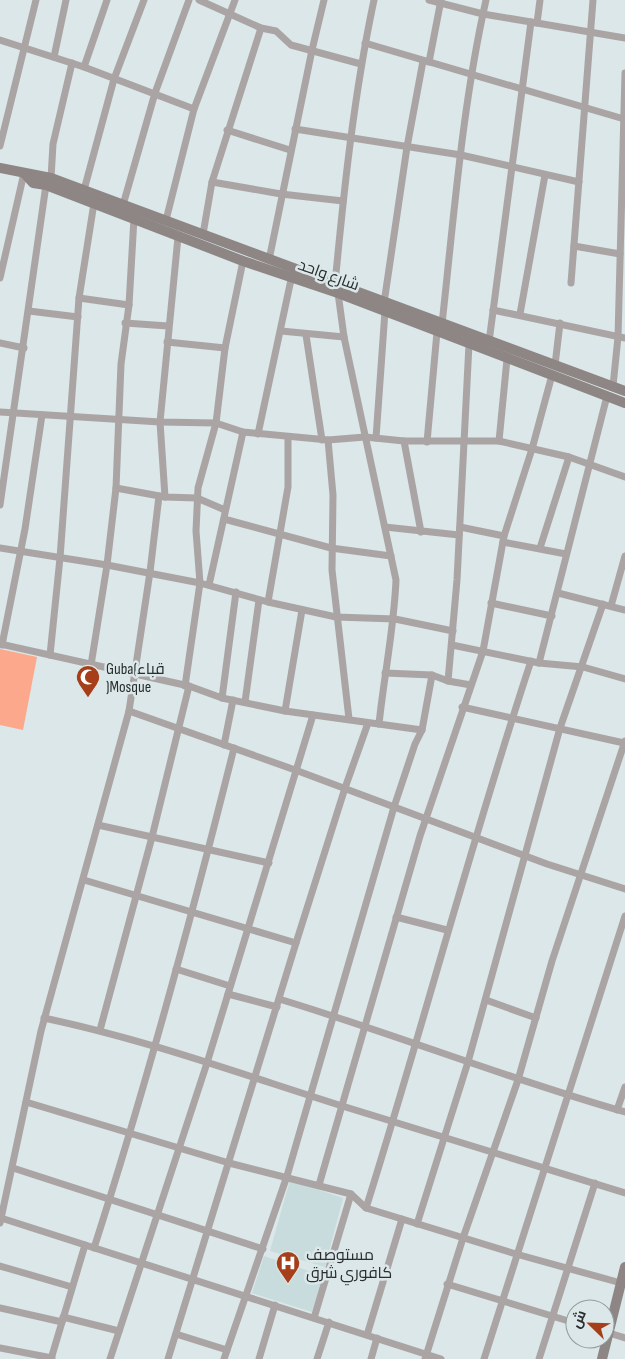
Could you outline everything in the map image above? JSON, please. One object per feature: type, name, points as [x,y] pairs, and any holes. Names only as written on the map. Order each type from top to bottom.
[{"type":"street","points":[[0,146],[36,0]]},
{"type":"street","points":[[54,57],[66,0]]},
{"type":"street","points":[[84,67],[107,0]]},
{"type":"street","points":[[84,190],[114,79],[144,0]]},
{"type":"street","points":[[122,205],[155,93],[189,0]]},
{"type":"street","points":[[199,0],[261,28],[276,31],[291,45],[361,64]]},
{"type":"street","points":[[166,220],[194,109],[235,0]]},
{"type":"street","points":[[269,260],[290,150],[324,0]]},
{"type":"street","points":[[374,0],[361,64],[350,139],[343,201],[337,288],[344,337],[364,437],[396,580],[395,619],[384,673],[379,724]]},
{"type":"street","points":[[429,0],[483,14],[625,38]]},
{"type":"street","points":[[427,442],[460,155],[486,0]]},
{"type":"street","points":[[490,342],[492,310],[522,90],[534,22],[540,0]]},
{"type":"street","points":[[571,283],[593,0]]},
{"type":"street","points":[[376,438],[385,307],[407,147],[441,2]]},
{"type":"street","points":[[203,234],[212,182],[261,28]]},
{"type":"street","points":[[0,40],[84,67],[194,109]]},
{"type":"street","points":[[365,43],[586,108],[624,123]]},
{"type":"street","points":[[0,504],[49,182],[53,144],[72,63]]},
{"type":"street","points":[[613,386],[622,338],[623,276],[620,254],[624,183],[625,73]]},
{"type":"street","points":[[295,129],[460,155],[579,182]]},
{"type":"street","points":[[227,130],[290,150]]},
{"type":"street","name":"شارع واحد","points":[[0,168],[24,173],[33,183],[49,182],[84,190],[203,234],[269,260],[293,272],[440,328],[490,342],[625,391]]},
{"type":"street","points":[[0,278],[24,173]]},
{"type":"street","points":[[520,314],[545,175]]},
{"type":"street","name":"شارع واحد","points":[[49,182],[94,203],[243,261],[293,272]]},
{"type":"street","points":[[212,182],[281,194],[343,201]]},
{"type":"street","points":[[50,655],[60,558],[79,298],[94,203]]},
{"type":"street","points":[[90,665],[108,565],[116,488],[118,419],[125,323],[129,305],[134,218]]},
{"type":"street","points":[[178,237],[160,422],[162,497],[136,675],[129,711],[84,880],[44,1018],[1,1220],[329,1322],[425,1356],[441,1359]]},
{"type":"street","points":[[574,246],[620,254]]},
{"type":"street","points":[[100,1030],[152,837],[187,686],[200,582],[196,531],[197,498],[216,424],[225,348],[243,261]]},
{"type":"street","points":[[258,434],[293,272]]},
{"type":"street","points":[[79,298],[129,305]]},
{"type":"street","points":[[492,310],[520,314],[622,338]]},
{"type":"street","points":[[29,311],[78,317]]},
{"type":"street","points":[[125,323],[168,326]]},
{"type":"street","points":[[555,365],[560,323]]},
{"type":"street","name":"شارع واحد","points":[[440,328],[469,344],[625,403]]},
{"type":"street","points":[[281,331],[306,335],[344,337]]},
{"type":"street","points":[[306,335],[334,495],[331,548],[336,617],[348,719]]},
{"type":"street","points":[[167,342],[225,348]]},
{"type":"street","points":[[0,343],[24,348]]},
{"type":"street","points":[[448,681],[460,531],[469,344]]},
{"type":"street","points":[[526,366],[531,356]]},
{"type":"street","points":[[499,441],[507,359]]},
{"type":"street","points":[[319,1184],[340,1106],[425,818],[483,651],[503,539],[532,449],[552,375]]},
{"type":"street","points":[[538,663],[558,593],[566,554],[607,396]]},
{"type":"street","points":[[0,412],[216,424],[243,432],[325,440],[364,437],[427,442],[499,441],[569,458],[625,477]]},
{"type":"street","points":[[42,415],[21,552],[1,644],[187,686],[222,698],[285,711],[422,730]]},
{"type":"street","points":[[209,585],[243,432]]},
{"type":"street","points":[[268,602],[288,487],[288,437]]},
{"type":"street","points":[[404,441],[421,532]]},
{"type":"street","points":[[540,548],[569,458]]},
{"type":"street","points":[[116,488],[162,497],[197,498],[225,510]]},
{"type":"street","points":[[224,519],[331,548],[391,556]]},
{"type":"street","points":[[385,527],[421,532],[460,531],[566,554]]},
{"type":"street","points":[[0,548],[200,582],[259,600],[336,617],[395,619],[452,631]]},
{"type":"street","points":[[611,606],[625,556]]},
{"type":"street","points":[[222,698],[236,592]]},
{"type":"street","points":[[558,593],[625,610]]},
{"type":"street","points":[[245,702],[259,600]]},
{"type":"street","points":[[491,603],[552,616]]},
{"type":"street","points":[[418,1224],[486,1000],[560,728],[583,667],[603,604]]},
{"type":"street","points":[[285,711],[302,610]]},
{"type":"street","points":[[452,645],[538,663],[583,667],[625,679]]},
{"type":"street","points":[[366,1208],[416,1044],[475,837],[531,661]]},
{"type":"street","points":[[384,673],[432,675],[448,681],[471,685]]},
{"type":"street","points":[[224,1359],[287,1176],[394,806],[415,744],[422,730],[432,675]]},
{"type":"street","points":[[224,745],[233,700]]},
{"type":"street","points":[[425,1356],[462,1238],[518,1080],[580,874],[625,742],[462,707]]},
{"type":"street","points":[[129,711],[345,788],[526,856],[625,889]]},
{"type":"street","points":[[110,1359],[207,1063],[298,771],[313,715]]},
{"type":"street","points":[[168,1359],[230,1163],[296,943],[345,788],[368,723]]},
{"type":"street","points":[[94,1248],[155,1046],[209,849],[234,748]]},
{"type":"street","points":[[98,825],[269,863]]},
{"type":"street","points":[[84,880],[296,943]]},
{"type":"street","points":[[484,1359],[625,916]]},
{"type":"street","points":[[396,917],[447,930]]},
{"type":"street","points":[[176,969],[277,1007]]},
{"type":"street","points":[[279,999],[332,1015],[518,1080],[621,1111],[625,1087]]},
{"type":"street","points":[[486,1000],[536,1018]]},
{"type":"street","points":[[44,1018],[100,1030],[155,1046],[340,1106],[625,1193]]},
{"type":"street","points":[[26,1102],[230,1163],[319,1184],[351,1194],[366,1208],[568,1268],[622,1287]]},
{"type":"street","points":[[13,1168],[263,1248]]},
{"type":"street","points":[[539,1359],[595,1184]]},
{"type":"street","points":[[0,1185],[9,1186]]},
{"type":"street","points":[[314,1318],[351,1194]]},
{"type":"street","points":[[367,1335],[402,1219]]},
{"type":"street","points":[[0,1348],[51,1359],[85,1245]]},
{"type":"street","points":[[0,1266],[72,1287]]},
{"type":"street","points":[[615,1308],[622,1287],[625,1267]]},
{"type":"street","points":[[448,1284],[565,1320]]},
{"type":"street","points":[[259,1359],[275,1305]]},
{"type":"street","points":[[0,1308],[118,1331]]},
{"type":"street","points":[[317,1359],[329,1322]]},
{"type":"street","points":[[176,1334],[227,1350]]},
{"type":"street","points":[[371,1359],[377,1338]]},
{"type":"shaded area","points":[[0,649],[37,657],[23,730],[0,725]]},
{"type":"shaded area","points":[[290,1180],[343,1198],[325,1267],[270,1251]]},
{"type":"shaded area","name":"مستوصف كافوري شرق","points":[[264,1256],[324,1276],[312,1312],[252,1293]]},
{"type":"place","name":"Guba(قباء )Mosque","points":[[88,698]]},
{"type":"place","name":"مستوصف كافوري شرق","points":[[288,1284]]}]
